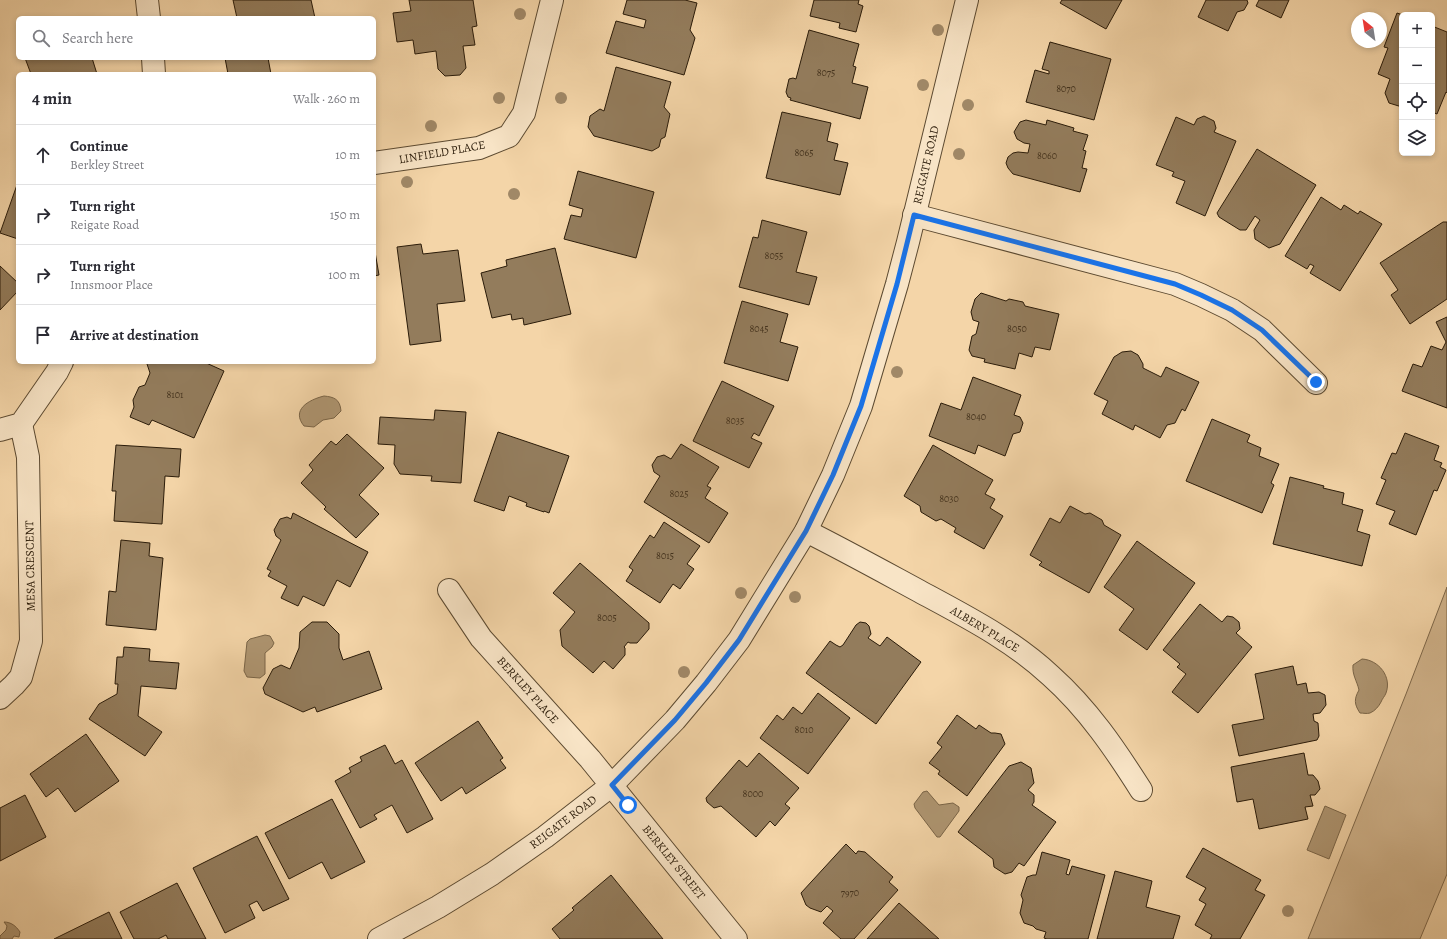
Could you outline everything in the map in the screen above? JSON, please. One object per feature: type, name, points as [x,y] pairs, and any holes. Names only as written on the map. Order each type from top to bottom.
[{"type":"street","points":[[147,0],[149,16]]},
{"type":"street","name":"LINFIELD PLACE","points":[[376,163],[479,148],[509,136],[524,113],[552,0]]},
{"type":"street","name":"REIGATE ROAD","points":[[380,939],[438,907],[492,874],[545,837],[612,785],[675,720],[739,640],[806,531],[833,475],[861,406],[897,284],[967,0]]},
{"type":"street","points":[[153,60],[154,72]]},
{"type":"street","points":[[914,215],[1175,284],[1232,310],[1262,330],[1316,382]]},
{"type":"street","points":[[0,430],[21,424],[61,364]]},
{"type":"street","name":"MESA CRESCENT","points":[[0,698],[21,677],[31,641],[28,457],[21,424]]},
{"type":"street","name":"ALBERY PLACE","points":[[806,531],[986,627],[1019,649],[1052,676],[1094,722],[1112,744],[1141,790]]},
{"type":"street","name":"BERKLEY PLACE","points":[[449,590],[482,638],[612,785]]},
{"type":"street","name":"BERKLEY STREET","points":[[612,785],[736,939]]},
{"type":"shaded area","points":[[324,396],[336,399],[341,411],[334,418],[323,420],[314,427],[304,426],[299,415],[303,406],[312,400]]},
{"type":"shaded area","points":[[1447,587],[1447,874],[1420,939],[1308,939],[1406,694]]},
{"type":"shaded area","points":[[265,635],[270,636],[274,643],[265,653],[265,674],[260,678],[247,677],[244,671],[247,642],[250,639]]},
{"type":"shaded area","points":[[1362,659],[1374,662],[1379,666],[1386,675],[1387,681],[1386,693],[1380,704],[1369,713],[1360,713],[1355,702],[1359,690],[1354,675],[1353,665]]},
{"type":"shaded area","points":[[927,791],[939,805],[953,803],[959,807],[959,811],[940,837],[937,837],[915,808],[914,804],[923,792]]},
{"type":"shaded area","points":[[1325,806],[1346,815],[1329,859],[1307,850]]},
{"type":"shaded area","points":[[4,922],[7,922],[17,928],[20,932],[19,937],[14,936],[12,939],[0,939],[0,936],[6,930],[7,926]]},
{"type":"building","points":[[233,0],[311,0],[315,16],[237,16]]},
{"type":"building","points":[[409,0],[473,0],[477,26],[472,27],[475,45],[463,46],[466,68],[460,75],[445,76],[438,69],[436,51],[415,54],[413,40],[397,42],[393,13],[411,11]]},
{"type":"building","points":[[627,0],[685,0],[697,3],[690,30],[695,38],[684,75],[606,53],[616,21],[644,28],[646,20],[623,14]]},
{"type":"building","points":[[814,0],[859,0],[858,4],[863,6],[856,32],[839,28],[840,23],[810,16]]},
{"type":"building","points":[[1062,0],[1122,0],[1106,29],[1060,3]]},
{"type":"building","points":[[1206,0],[1247,0],[1248,3],[1244,10],[1237,12],[1228,31],[1198,17]]},
{"type":"building","points":[[1259,0],[1289,0],[1281,18],[1256,6]]},
{"type":"building","points":[[1397,13],[1399,14],[1399,106],[1389,103],[1385,93],[1390,79],[1378,74],[1388,48],[1387,39]]},
{"type":"building","points":[[1435,27],[1447,32],[1447,93],[1446,92],[1437,114],[1435,113]]},
{"type":"building","points":[[809,30],[859,44],[853,66],[856,67],[852,83],[868,87],[860,119],[790,100],[791,98],[788,97],[786,92],[789,79],[796,79]]},
{"type":"building","points":[[1050,42],[1111,59],[1094,120],[1026,102],[1035,70],[1049,74],[1049,71],[1042,69]]},
{"type":"building","points":[[26,60],[93,60],[96,72],[30,72]]},
{"type":"building","points":[[225,60],[268,60],[271,72],[228,72]]},
{"type":"building","points":[[616,67],[671,82],[664,107],[670,114],[665,137],[661,139],[659,147],[652,151],[594,136],[588,127],[590,116],[600,109],[604,111]]},
{"type":"building","points":[[782,112],[831,123],[827,141],[838,144],[834,160],[848,163],[840,195],[766,178]]},
{"type":"building","points":[[1204,116],[1214,121],[1216,128],[1214,132],[1236,141],[1205,216],[1176,203],[1185,181],[1172,176],[1174,172],[1156,165],[1176,117],[1194,125],[1197,119]]},
{"type":"building","points":[[1026,120],[1046,125],[1047,120],[1074,128],[1073,131],[1088,135],[1083,150],[1086,151],[1082,168],[1087,169],[1080,192],[1013,174],[1008,168],[1006,163],[1008,157],[1013,153],[1028,153],[1030,144],[1024,143],[1017,139],[1014,132],[1020,122]]},
{"type":"building","points":[[1257,149],[1316,185],[1280,244],[1269,248],[1255,239],[1254,230],[1260,220],[1255,216],[1246,230],[1240,230],[1219,217],[1217,213]]},
{"type":"building","points":[[578,171],[654,192],[636,258],[564,239],[571,215],[581,217],[583,209],[569,205]]},
{"type":"building","points":[[16,188],[16,238],[0,233]]},
{"type":"building","points":[[1321,197],[1341,210],[1344,205],[1358,214],[1360,211],[1382,224],[1340,291],[1310,273],[1314,266],[1310,264],[1307,269],[1285,256]]},
{"type":"building","points":[[762,220],[807,232],[796,272],[817,277],[809,305],[739,287],[753,237],[758,238]]},
{"type":"building","points":[[1443,222],[1447,222],[1447,299],[1410,324],[1391,295],[1398,290],[1380,263]]},
{"type":"building","points":[[421,244],[423,254],[458,250],[465,301],[437,304],[441,341],[410,345],[397,247]]},
{"type":"building","points":[[555,248],[571,314],[524,325],[523,318],[512,320],[511,314],[492,318],[481,273],[507,266],[506,260]]},
{"type":"building","points":[[376,258],[379,275],[376,276]]},
{"type":"building","points":[[0,266],[16,281],[16,293],[0,310]]},
{"type":"building","points":[[981,293],[1006,301],[1009,299],[1023,302],[1025,306],[1059,314],[1050,350],[1035,347],[1032,357],[1019,353],[1015,369],[984,362],[985,359],[972,356],[969,350],[972,336],[976,334],[979,322],[973,320],[971,312],[975,299]]},
{"type":"building","points":[[742,301],[788,314],[780,342],[798,347],[788,381],[724,363]]},
{"type":"building","points":[[1447,317],[1447,408],[1402,391],[1413,364],[1422,367],[1431,346],[1442,350],[1446,342],[1436,322]]},
{"type":"building","points":[[1131,351],[1138,355],[1143,364],[1143,368],[1161,377],[1166,367],[1199,382],[1185,411],[1182,409],[1175,423],[1167,425],[1160,438],[1135,425],[1133,430],[1102,414],[1108,401],[1094,394],[1114,357],[1122,352]]},
{"type":"building","points":[[147,364],[208,364],[224,371],[194,438],[152,420],[149,425],[130,417],[134,407],[133,400],[139,387],[145,385],[150,373]]},
{"type":"building","points":[[973,377],[1021,395],[1014,415],[1020,417],[1023,423],[1020,432],[1013,434],[1005,456],[978,445],[975,454],[929,436],[941,403],[961,410]]},
{"type":"building","points":[[722,381],[774,406],[759,436],[754,433],[751,438],[762,443],[749,468],[693,441]]},
{"type":"building","points":[[435,410],[466,412],[461,483],[431,481],[432,476],[400,474],[394,464],[395,445],[378,444],[380,417],[434,420]]},
{"type":"building","points":[[1212,419],[1250,435],[1247,442],[1261,448],[1259,456],[1279,464],[1271,483],[1274,485],[1262,513],[1186,481]]},
{"type":"building","points":[[498,432],[569,456],[549,513],[526,506],[527,503],[509,496],[504,511],[474,501]]},
{"type":"building","points":[[1405,433],[1439,446],[1434,460],[1442,463],[1440,467],[1446,470],[1437,491],[1434,490],[1416,535],[1389,524],[1395,511],[1376,504],[1386,480],[1381,478],[1392,453],[1396,454]]},
{"type":"building","points":[[347,434],[384,468],[359,495],[379,514],[356,538],[324,509],[326,507],[301,483],[313,470],[309,465],[331,441],[336,445]]},
{"type":"building","points":[[681,444],[719,467],[707,486],[711,488],[705,498],[728,513],[709,543],[644,502],[660,476],[654,472],[652,465],[657,457],[664,455],[671,459]]},
{"type":"building","points":[[116,445],[181,449],[179,477],[165,476],[162,524],[114,521],[116,491],[112,491]]},
{"type":"building","points":[[933,445],[993,480],[985,494],[995,499],[990,508],[1003,516],[984,549],[954,532],[956,528],[941,519],[936,521],[921,512],[920,506],[904,496]]},
{"type":"building","points":[[1290,477],[1344,493],[1342,504],[1363,510],[1357,531],[1370,535],[1362,566],[1273,544]]},
{"type":"building","points":[[1070,506],[1085,514],[1090,513],[1102,520],[1104,525],[1121,535],[1089,593],[1039,565],[1042,562],[1030,555],[1050,518],[1060,523]]},
{"type":"building","points":[[293,513],[368,552],[350,587],[337,580],[324,606],[303,596],[298,606],[281,598],[287,586],[268,576],[271,571],[267,569],[281,540],[276,536],[274,530],[280,519],[287,517],[291,519]]},
{"type":"building","points":[[664,522],[700,546],[687,564],[694,569],[680,589],[673,584],[660,603],[626,581],[633,570],[629,567],[650,535],[654,538]]},
{"type":"building","points":[[121,540],[150,543],[149,556],[163,558],[156,630],[106,625],[109,591],[116,592]]},
{"type":"building","points":[[1137,541],[1195,583],[1147,650],[1119,630],[1134,609],[1104,587]]},
{"type":"building","points":[[580,563],[649,623],[649,629],[637,643],[628,642],[624,647],[625,655],[613,669],[604,661],[593,673],[562,646],[560,630],[575,612],[553,593]]},
{"type":"building","points":[[1200,604],[1222,622],[1227,616],[1233,617],[1239,622],[1240,629],[1236,633],[1252,647],[1198,713],[1172,692],[1186,674],[1177,667],[1180,664],[1163,650]]},
{"type":"building","points":[[312,622],[327,622],[339,634],[339,648],[343,660],[369,651],[382,689],[317,712],[315,707],[303,712],[265,694],[263,688],[273,669],[281,665],[290,669],[299,648],[300,632]]},
{"type":"building","points":[[860,622],[866,623],[869,626],[871,634],[868,638],[880,646],[887,637],[921,662],[876,724],[806,673],[830,641],[840,647],[843,645],[856,625]]},
{"type":"building","points":[[124,647],[150,649],[149,661],[179,663],[176,689],[141,686],[138,716],[162,732],[145,756],[89,719],[99,704],[117,694],[118,684],[115,684],[117,657],[123,657]]},
{"type":"building","points":[[1293,666],[1297,685],[1306,683],[1308,693],[1319,692],[1325,695],[1326,705],[1320,713],[1313,714],[1314,721],[1318,723],[1319,736],[1317,740],[1239,756],[1232,725],[1264,719],[1255,674]]},
{"type":"building","points":[[818,693],[850,718],[808,774],[760,738],[777,715],[783,720],[793,707],[802,714]]},
{"type":"building","points":[[957,715],[976,729],[979,725],[991,733],[1001,734],[1005,744],[967,796],[938,774],[940,771],[929,763],[942,747],[937,743]]},
{"type":"building","points":[[478,721],[503,758],[500,760],[506,768],[466,794],[462,787],[441,801],[415,763]]},
{"type":"building","points":[[86,734],[119,781],[75,812],[58,788],[46,797],[30,774]]},
{"type":"building","points":[[385,745],[395,764],[402,760],[433,819],[407,833],[392,805],[374,815],[377,819],[360,828],[335,781],[351,772],[349,768],[362,761],[360,757]]},
{"type":"building","points":[[759,753],[799,788],[785,804],[790,808],[775,826],[770,821],[756,837],[721,806],[714,808],[707,802],[706,798],[739,760],[747,767]]},
{"type":"building","points":[[1304,753],[1308,775],[1313,775],[1318,781],[1320,789],[1315,795],[1310,795],[1313,806],[1305,807],[1308,819],[1259,829],[1253,799],[1237,802],[1231,767]]},
{"type":"building","points":[[1021,762],[1031,768],[1034,783],[1028,790],[1034,795],[1034,802],[1032,805],[1056,822],[1024,866],[1019,863],[1012,872],[1005,874],[994,867],[993,859],[958,832],[1009,766]]},
{"type":"building","points":[[25,795],[46,837],[0,861],[0,808]]},
{"type":"building","points":[[332,799],[365,862],[331,879],[322,862],[289,879],[265,833]]},
{"type":"building","points":[[257,836],[289,899],[263,911],[257,901],[249,905],[255,918],[225,933],[193,868]]},
{"type":"building","points":[[846,844],[856,854],[858,851],[865,852],[893,877],[889,882],[898,890],[854,939],[841,939],[823,923],[833,911],[827,906],[821,912],[810,908],[806,905],[801,893]]},
{"type":"building","points":[[1203,848],[1261,880],[1255,890],[1265,895],[1240,939],[1210,939],[1212,935],[1195,925],[1206,904],[1199,900],[1206,888],[1186,877]]},
{"type":"building","points":[[1042,852],[1070,860],[1066,874],[1069,875],[1072,866],[1105,875],[1088,939],[1047,939],[1044,938],[1046,932],[1024,923],[1020,913],[1023,900],[1021,895],[1027,877],[1036,875]]},
{"type":"building","points":[[1115,871],[1152,881],[1146,907],[1180,916],[1173,939],[1097,939]]},
{"type":"building","points":[[611,875],[663,939],[560,939],[552,929],[574,910],[572,908]]},
{"type":"building","points":[[177,883],[206,939],[168,939],[166,935],[158,939],[134,939],[120,912]]},
{"type":"building","points":[[899,903],[939,939],[867,939]]},
{"type":"building","points":[[109,912],[122,939],[54,939]]},
{"type":"route","points":[[628,805],[612,785],[675,720],[739,640],[806,531],[833,475],[861,406],[897,284],[914,215],[1175,284],[1232,310],[1262,330],[1316,382]]}]
